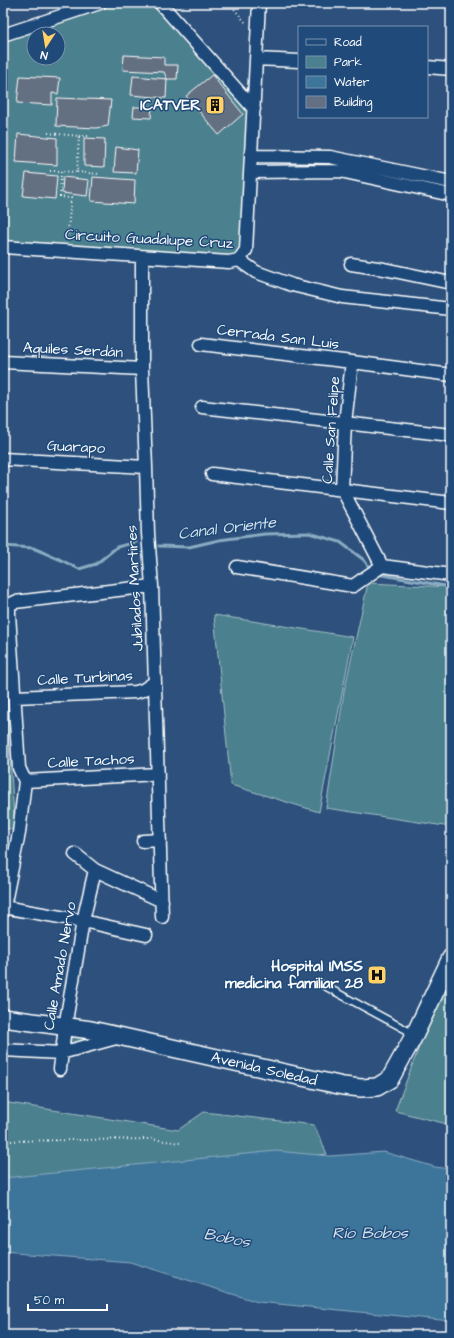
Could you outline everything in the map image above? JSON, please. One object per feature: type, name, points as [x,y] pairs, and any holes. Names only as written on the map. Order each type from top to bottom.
[{"type":"main road","name":"Avenida Soledad","points":[[3,1018],[123,1037],[343,1086],[361,1088],[377,1087],[390,1079],[415,1034],[451,958]]},
{"type":"street","points":[[3,35],[100,3]]},
{"type":"street","points":[[160,3],[254,109]]},
{"type":"street","name":"Circuito Guadalupe Cruz","points":[[3,247],[229,262],[239,260],[246,250],[259,3]]},
{"type":"street","points":[[256,59],[298,61]]},
{"type":"street","points":[[428,67],[451,68]]},
{"type":"street","points":[[252,156],[330,157],[451,182]]},
{"type":"street","points":[[251,172],[340,171],[451,195]]},
{"type":"street","name":"Jubilados Martires","points":[[142,257],[142,369],[148,533],[152,586],[162,917]]},
{"type":"street","points":[[239,260],[256,272],[292,285],[335,295],[451,309]]},
{"type":"street","points":[[351,264],[384,269],[451,283]]},
{"type":"street","name":"Cerrada San Luis","points":[[201,344],[451,375]]},
{"type":"street","name":"Aquiles Serdán","points":[[3,362],[142,369]]},
{"type":"street","name":"Calle San Felipe","points":[[352,362],[345,423],[342,489],[382,566]]},
{"type":"street","points":[[202,407],[451,436]]},
{"type":"street","name":"Guarapo","points":[[3,459],[146,467]]},
{"type":"street","points":[[212,474],[451,503]]},
{"type":"street","points":[[237,567],[353,586],[382,566],[451,575]]},
{"type":"street","points":[[146,935],[83,922],[3,909],[19,833],[25,781],[19,768],[9,614],[10,605],[15,602],[152,586]]},
{"type":"street","name":"Calle Turbinas","points":[[15,697],[136,692],[143,690],[155,682]]},
{"type":"street","name":"Calle Tachos","points":[[25,781],[158,774]]},
{"type":"street","points":[[143,841],[160,840]]},
{"type":"street","points":[[75,854],[95,870],[162,901]]},
{"type":"street","name":"Calle Amado Nervo","points":[[60,1069],[65,1027],[83,922],[95,870]]},
{"type":"street","points":[[3,1050],[61,1053],[123,1037]]},
{"type":"lane","points":[[319,983],[415,1034]]},
{"type":"path","points":[[229,3],[258,36]]},
{"type":"path","points":[[48,133],[91,136]]},
{"type":"path","points":[[78,172],[79,136]]},
{"type":"path","points":[[50,171],[99,174]]},
{"type":"path","points":[[61,171],[60,197],[71,198],[66,251]]},
{"type":"path","points":[[3,1141],[151,1139],[180,1143]]},
{"type":"green space","points":[[115,3],[154,3],[249,111],[243,247],[231,259],[3,243],[4,38],[26,31],[26,66],[66,66],[66,26],[42,26]]},
{"type":"green space","points":[[368,583],[451,587],[451,827],[326,808],[344,692]]},
{"type":"green space","points":[[214,615],[353,637],[319,812],[231,785]]},
{"type":"green space","points":[[3,657],[15,830],[3,828]]},
{"type":"green space","points":[[451,962],[451,1125],[395,1111]]},
{"type":"green space","points":[[71,1036],[91,1038],[91,1041],[70,1046]]},
{"type":"green space","points":[[3,1102],[178,1130],[204,1112],[314,1125],[327,1154],[3,1194]]},
{"type":"water","name":"Río Bobos","points":[[276,1151],[330,1156],[384,1152],[435,1167],[451,1169],[451,1321],[258,1302],[130,1262],[3,1252],[3,1178]]},
{"type":"building","name":"ICATVER","points":[[124,55],[164,57],[164,65],[178,65],[177,79],[167,79],[164,72],[123,70]]},
{"type":"building","name":"ICATVER","points":[[212,75],[243,114],[219,135],[186,96]]},
{"type":"building","points":[[20,76],[60,78],[58,94],[52,93],[52,105],[17,103]]},
{"type":"building","name":"ICATVER","points":[[133,76],[167,79],[166,98],[131,95]]},
{"type":"building","name":"ICATVER","points":[[57,98],[111,100],[108,126],[96,128],[56,126]]},
{"type":"building","name":"ICATVER","points":[[134,107],[152,107],[151,118],[133,117]]},
{"type":"building","points":[[18,134],[57,138],[57,165],[16,162]]},
{"type":"building","name":"ICATVER","points":[[84,138],[105,139],[104,167],[84,166]]},
{"type":"building","name":"ICATVER","points":[[116,147],[138,150],[136,173],[114,172]]},
{"type":"building","points":[[26,173],[57,176],[55,199],[23,196]]},
{"type":"building","points":[[63,177],[89,180],[87,196],[62,193]]},
{"type":"building","points":[[93,177],[135,180],[134,204],[91,201]]},
{"type":"waterway","name":"Canal Oriente","points":[[159,546],[189,547],[219,540],[265,534],[309,533],[340,542],[364,560],[371,570]]},
{"type":"waterway","name":"Canal Oriente","points":[[3,546],[33,548],[79,569],[96,564],[117,547],[136,542]]},
{"type":"waterway","name":"Canal Oriente","points":[[377,574],[451,587]]},
{"type":"place","name":"ICATVER","points":[[215,105]]},
{"type":"place","name":"Hospital IMSS medicina familiar 28","points":[[377,975]]},
{"type":"water label","name":"Bobos","points":[[227,1238]]}]
